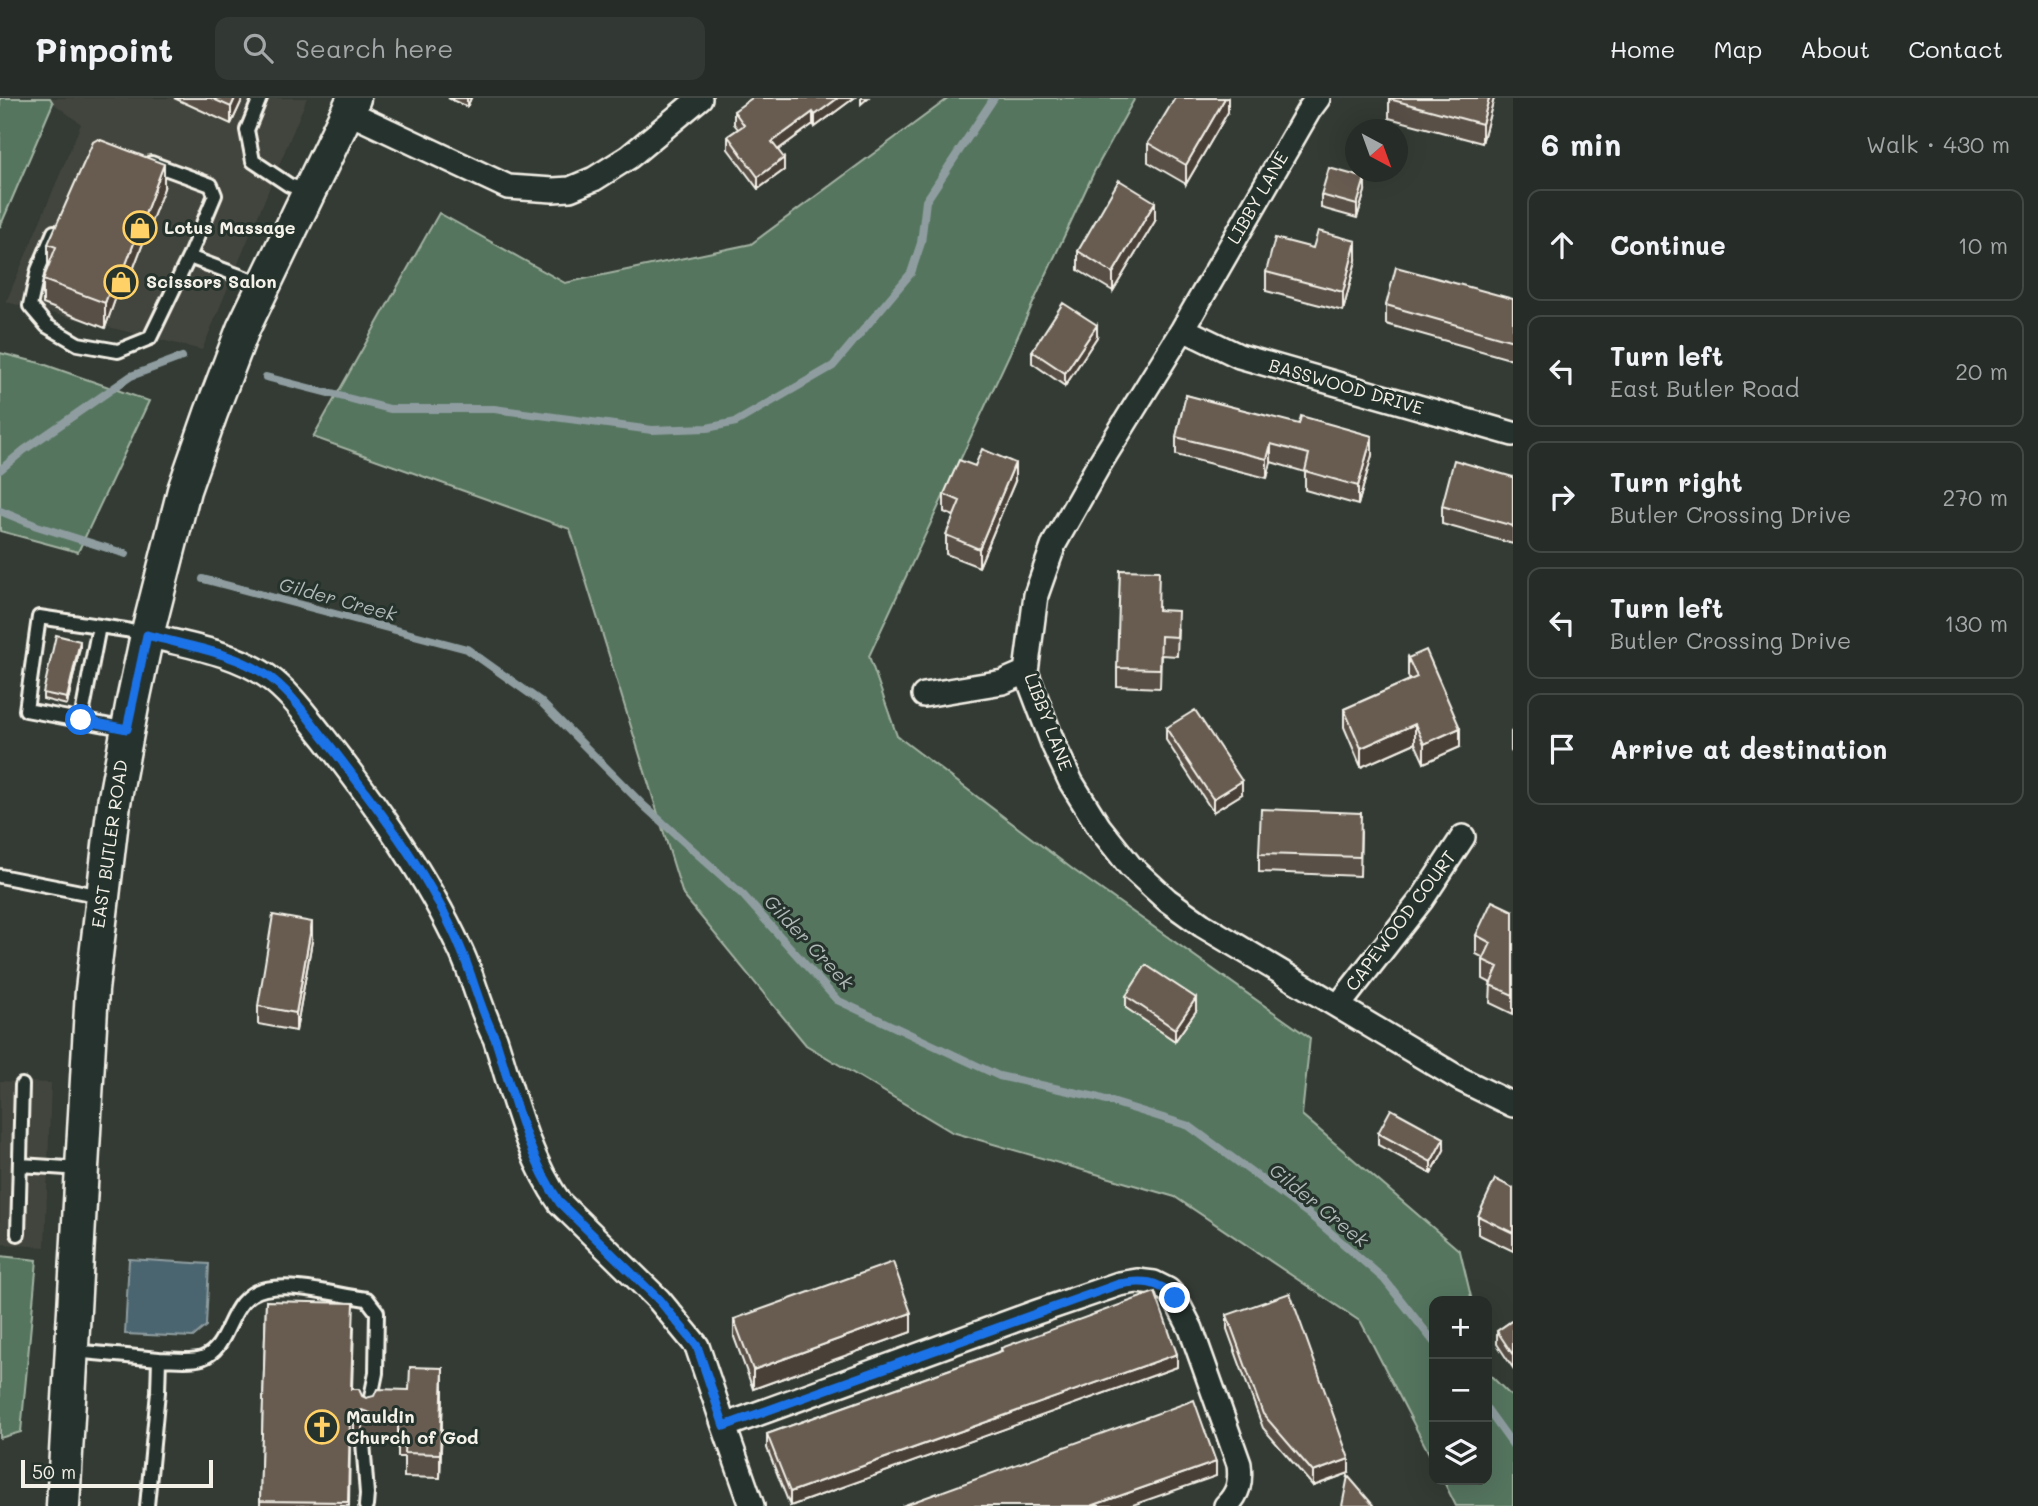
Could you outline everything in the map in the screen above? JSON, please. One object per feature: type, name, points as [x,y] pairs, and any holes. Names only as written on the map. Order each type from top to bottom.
[{"type":"main road","name":"EAST BUTLER ROAD","points":[[63,1506],[92,990],[114,803],[127,729],[147,635],[184,490],[243,329],[351,105]]},
{"type":"street","points":[[351,105],[508,187],[553,190],[570,189],[594,179],[629,157],[699,98]]},
{"type":"street","name":"LIBBY LANE","points":[[1318,98],[1054,544],[1036,595],[1026,672],[1054,746],[1071,782],[1099,827],[1130,866],[1167,900],[1202,925],[1460,1079],[1513,1105]]},
{"type":"street","name":"BASSWOOD DRIVE","points":[[1183,329],[1239,356],[1513,434]]},
{"type":"street","points":[[147,635],[220,654],[267,676],[292,697],[345,765],[409,855],[439,903],[463,953],[487,1024],[495,1038],[528,1142],[550,1189],[560,1203],[659,1300],[697,1346],[752,1506]]},
{"type":"street","points":[[924,695],[1003,682],[1026,672]]},
{"type":"street","name":"CAPEWOOD COURT","points":[[1339,1005],[1422,899],[1463,837]]},
{"type":"street","points":[[724,1426],[1107,1288],[1137,1280],[1154,1283],[1168,1290],[1191,1329],[1234,1448],[1241,1481],[1235,1497],[1226,1506]]},
{"type":"lane","points":[[260,98],[247,130],[253,161],[289,185],[309,192]]},
{"type":"lane","points":[[59,222],[38,270],[30,306],[47,326],[78,344],[118,351],[150,338],[215,195],[211,185],[140,159]]},
{"type":"lane","points":[[189,257],[265,285]]},
{"type":"lane","points":[[127,729],[26,710],[39,617],[147,635]]},
{"type":"lane","points":[[81,720],[99,626]]},
{"type":"lane","points":[[0,876],[102,896]]},
{"type":"lane","points":[[18,1234],[22,1085]]},
{"type":"lane","points":[[20,1164],[82,1169]]},
{"type":"lane","points":[[71,1351],[192,1360],[204,1357],[219,1345],[242,1301],[264,1289],[293,1288],[367,1298],[377,1312],[376,1373],[368,1413]]},
{"type":"lane","points":[[147,1506],[159,1359]]},
{"type":"lane","points":[[363,1442],[366,1506]]},
{"type":"shaded area","points":[[50,98],[307,98],[202,350],[6,302],[81,124]]},
{"type":"shaded area","points":[[0,1081],[51,1083],[45,1247],[0,1244]]},
{"type":"green space","points":[[0,98],[50,98],[53,103],[0,227]]},
{"type":"green space","points":[[949,98],[1135,98],[1094,172],[869,656],[897,736],[1075,871],[1310,1038],[1302,1115],[1460,1251],[1471,1296],[1429,1296],[1429,1453],[1361,1322],[1175,1197],[952,1132],[806,1045],[683,895],[570,529],[313,437],[439,213],[565,283],[751,244]]},
{"type":"green space","points":[[0,353],[40,363],[149,401],[78,552],[0,531]]},
{"type":"green space","points":[[0,1256],[37,1260],[21,1432],[0,1438]]},
{"type":"green space","points":[[1492,1377],[1513,1398],[1513,1506],[1456,1506],[1446,1485],[1492,1485]]},
{"type":"water","points":[[129,1259],[209,1264],[206,1326],[193,1337],[125,1334]]},
{"type":"building","points":[[211,98],[235,98],[231,107]]},
{"type":"building","points":[[752,98],[838,98],[815,115],[813,112],[772,142],[784,158],[758,177],[728,136],[744,125],[734,111]]},
{"type":"building","points":[[1175,98],[1225,98],[1186,165],[1148,143]]},
{"type":"building","points":[[1389,98],[1489,98],[1482,124]]},
{"type":"building","points":[[98,139],[164,164],[123,272],[117,270],[105,303],[43,280],[56,247],[48,244],[93,142]]},
{"type":"building","points":[[1329,168],[1345,172],[1345,182],[1364,182],[1357,205],[1321,195]]},
{"type":"building","points":[[1119,180],[1155,202],[1113,273],[1078,251]]},
{"type":"building","points":[[1318,231],[1356,241],[1343,292],[1266,272],[1275,238],[1313,248]]},
{"type":"building","points":[[1396,267],[1513,299],[1513,341],[1386,305]]},
{"type":"building","points":[[1063,303],[1097,325],[1065,373],[1032,351]]},
{"type":"building","points":[[1186,395],[1299,424],[1301,416],[1372,436],[1358,486],[1305,471],[1309,454],[1271,444],[1267,459],[1176,437]]},
{"type":"building","points":[[982,449],[1015,463],[979,549],[946,535],[960,501],[944,494],[959,460],[975,466]]},
{"type":"building","points":[[1454,460],[1513,477],[1513,526],[1442,506]]},
{"type":"building","points":[[1120,570],[1159,571],[1158,610],[1178,611],[1177,637],[1161,636],[1160,669],[1117,668]]},
{"type":"building","points":[[56,635],[80,641],[67,698],[43,693]]},
{"type":"building","points":[[1426,650],[1460,728],[1424,744],[1415,724],[1361,748],[1344,709],[1417,677],[1408,658]]},
{"type":"building","points":[[1195,710],[1242,781],[1213,799],[1166,728]]},
{"type":"building","points":[[1261,809],[1361,813],[1360,857],[1259,854]]},
{"type":"building","points":[[1492,901],[1513,911],[1513,995],[1490,985],[1498,967],[1483,960],[1491,943],[1476,935]]},
{"type":"building","points":[[273,915],[312,922],[296,1013],[258,1006]]},
{"type":"building","points":[[1146,965],[1196,998],[1175,1029],[1126,996]]},
{"type":"building","points":[[1391,1109],[1444,1138],[1431,1162],[1378,1133]]},
{"type":"building","points":[[1495,1179],[1513,1188],[1513,1233],[1478,1216]]},
{"type":"building","points":[[893,1262],[911,1313],[753,1370],[734,1319]]},
{"type":"building","points":[[1155,1292],[1177,1354],[790,1492],[767,1434],[1002,1351],[1001,1348]]},
{"type":"building","points":[[1290,1293],[1349,1459],[1313,1472],[1263,1414],[1227,1315]]},
{"type":"building","name":"Mauldin Church of God","points":[[266,1301],[354,1303],[351,1389],[359,1389],[366,1398],[374,1396],[377,1389],[409,1390],[410,1367],[443,1368],[440,1454],[404,1453],[405,1434],[398,1433],[398,1420],[372,1419],[370,1413],[362,1410],[354,1418],[350,1418],[348,1502],[260,1501]]},
{"type":"building","points":[[1513,1320],[1513,1355],[1497,1331]]},
{"type":"building","points":[[1194,1400],[1216,1462],[1091,1506],[902,1506]]},
{"type":"building","points":[[1348,1476],[1373,1505],[1372,1506],[1342,1506]]},
{"type":"waterway","points":[[266,377],[390,409],[494,409],[652,430],[707,428],[736,422],[833,366],[911,273],[921,243],[926,201],[994,98]]},
{"type":"waterway","points":[[0,470],[24,450],[131,376],[182,357]]},
{"type":"waterway","name":"Gilder Creek","points":[[0,511],[37,526],[126,554]]},
{"type":"waterway","name":"Gilder Creek","points":[[203,579],[467,649],[540,701],[643,805],[743,895],[837,1000],[999,1076],[1096,1097],[1189,1126],[1309,1214],[1384,1279],[1429,1336]]},
{"type":"waterway","name":"Gilder Creek","points":[[1492,1416],[1513,1445]]},
{"type":"place","name":"Lotus Massage","points":[[140,228]]},
{"type":"place","name":"Scissors Salon","points":[[121,282]]},
{"type":"place","name":"Mauldin Church of God","points":[[322,1427]]},
{"type":"route","points":[[81,720],[127,729],[147,635],[237,660],[267,676],[292,697],[345,765],[409,855],[439,903],[463,953],[487,1024],[495,1038],[528,1142],[550,1189],[560,1203],[659,1300],[697,1346],[724,1426],[1119,1284],[1137,1280],[1154,1283],[1168,1290],[1175,1298]]}]
